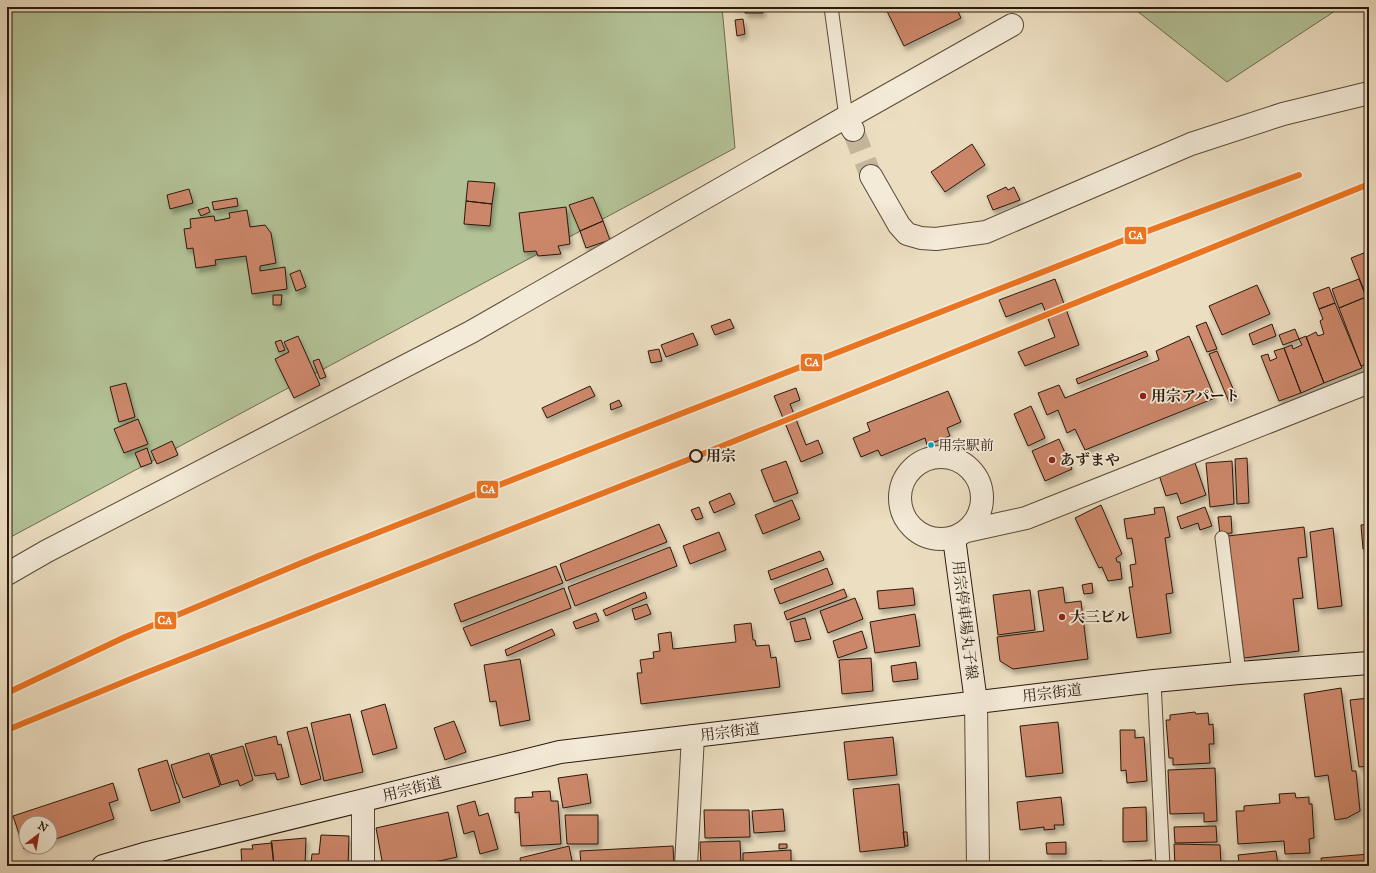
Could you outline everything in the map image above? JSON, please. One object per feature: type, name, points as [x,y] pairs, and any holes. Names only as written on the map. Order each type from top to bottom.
[{"type":"street","points":[[7,574],[47,551],[471,332],[849,123],[849,117],[1012,25]]},
{"type":"street","points":[[872,176],[899,225],[907,234],[920,238],[936,239],[986,232],[1191,144],[1283,114],[1369,93]]},
{"type":"street","name":"用宗停車場丸子線","points":[[978,866],[976,702],[961,534],[1026,518],[1369,382]]},
{"type":"street","name":"用宗街道","points":[[103,866],[144,854],[560,752],[1154,681],[1369,663]]},
{"type":"street","points":[[686,866],[693,736]]},
{"type":"street","points":[[363,801],[363,866]]},
{"type":"lane","points":[[831,7],[849,123]]},
{"type":"lane","points":[[1222,538],[1239,673]]},
{"type":"lane","points":[[1154,681],[1163,866]]},
{"type":"green space","points":[[7,7],[722,7],[735,148],[7,539]]},
{"type":"green space","points":[[1132,7],[1341,7],[1227,82]]},
{"type":"building","points":[[734,7],[763,7],[763,13],[745,13],[745,8]]},
{"type":"building","points":[[885,7],[956,7],[961,18],[904,46]]},
{"type":"building","points":[[743,19],[745,34],[737,36],[735,20]]},
{"type":"building","points":[[972,144],[985,165],[945,192],[931,172]]},
{"type":"building","points":[[468,181],[495,183],[492,204],[466,201]]},
{"type":"building","points":[[1006,187],[1008,190],[1014,187],[1020,200],[993,210],[987,196]]},
{"type":"building","points":[[189,189],[193,203],[170,209],[167,195]]},
{"type":"building","points":[[593,197],[603,221],[580,231],[569,205]]},
{"type":"building","points":[[237,198],[238,206],[214,210],[212,202]]},
{"type":"building","points":[[466,201],[492,204],[490,226],[464,224]]},
{"type":"building","points":[[208,207],[210,212],[201,216],[198,210]]},
{"type":"building","points":[[566,207],[570,244],[558,246],[561,254],[538,256],[536,251],[524,252],[519,213]]},
{"type":"building","points":[[247,210],[250,227],[265,225],[271,233],[276,263],[260,266],[260,271],[285,267],[287,289],[252,294],[246,256],[215,260],[216,265],[196,268],[193,248],[187,249],[184,229],[191,228],[190,219],[214,216],[215,221],[230,218],[229,213]]},
{"type":"building","points":[[603,221],[610,240],[586,248],[580,231]]},
{"type":"building","points":[[1369,251],[1369,288],[1364,290],[1351,258]]},
{"type":"building","points":[[300,270],[306,287],[296,291],[290,274]]},
{"type":"building","points":[[1055,279],[1079,345],[1025,366],[1018,352],[1055,337],[1042,303],[1006,317],[999,300]]},
{"type":"building","points":[[1359,279],[1366,297],[1339,308],[1332,289]]},
{"type":"building","points":[[1257,285],[1270,314],[1222,335],[1209,306]]},
{"type":"building","points":[[1329,287],[1335,303],[1319,309],[1313,293]]},
{"type":"building","points":[[273,295],[282,295],[281,305],[273,305]]},
{"type":"building","points":[[1366,297],[1369,305],[1369,363],[1361,366],[1339,308]]},
{"type":"building","points":[[1335,303],[1362,368],[1324,383],[1306,337],[1316,332],[1318,336],[1324,334],[1320,321],[1323,319],[1319,309]]},
{"type":"building","points":[[730,319],[734,328],[715,335],[711,326]]},
{"type":"building","points":[[1206,322],[1217,349],[1207,352],[1196,326]]},
{"type":"building","points":[[1272,324],[1276,336],[1253,345],[1249,334]]},
{"type":"building","points":[[1295,329],[1299,339],[1283,345],[1279,335]]},
{"type":"building","points":[[693,333],[698,345],[666,357],[661,345]]},
{"type":"building","points":[[298,336],[320,385],[294,398],[275,359],[289,352],[284,342]]},
{"type":"building","name":"用宗アパート","points":[[1189,336],[1215,398],[1085,450],[1075,429],[1067,433],[1058,410],[1047,415],[1038,393],[1059,385],[1065,398],[1159,360],[1156,351]]},
{"type":"building","points":[[1306,336],[1324,383],[1301,393],[1284,348],[1292,345],[1293,349],[1302,345],[1299,339]]},
{"type":"building","points":[[281,340],[285,350],[279,352],[275,342]]},
{"type":"building","points":[[1284,348],[1301,393],[1279,401],[1261,356],[1268,354],[1270,361],[1277,358],[1274,351]]},
{"type":"building","points":[[659,349],[662,361],[651,363],[648,351]]},
{"type":"building","points":[[1146,351],[1148,356],[1078,384],[1076,379]]},
{"type":"building","points":[[1217,351],[1237,398],[1229,402],[1209,354]]},
{"type":"building","points":[[319,359],[326,377],[320,379],[313,361]]},
{"type":"building","points":[[126,383],[135,417],[119,422],[110,387]]},
{"type":"building","points":[[590,386],[595,396],[547,418],[542,408]]},
{"type":"building","points":[[796,388],[800,400],[790,404],[806,445],[818,440],[823,453],[801,462],[774,396]]},
{"type":"building","points":[[948,391],[961,422],[947,428],[950,436],[927,445],[925,438],[881,456],[878,450],[861,457],[853,438],[870,431],[867,423]]},
{"type":"building","points":[[619,400],[622,406],[611,410],[610,404]]},
{"type":"building","points":[[1031,406],[1045,438],[1028,446],[1014,414]]},
{"type":"building","points":[[138,419],[148,444],[124,453],[114,429]]},
{"type":"building","name":"あずまや","points":[[1059,439],[1072,469],[1045,481],[1032,451]]},
{"type":"building","points":[[172,441],[178,455],[157,464],[151,451]]},
{"type":"building","points":[[147,448],[152,463],[141,467],[135,453]]},
{"type":"building","points":[[1247,458],[1249,503],[1237,504],[1235,459]]},
{"type":"building","points":[[786,461],[798,493],[774,502],[761,470]]},
{"type":"building","points":[[1232,461],[1234,504],[1210,507],[1206,463]]},
{"type":"building","points":[[1195,463],[1206,495],[1181,504],[1177,493],[1166,496],[1159,475]]},
{"type":"building","points":[[730,493],[735,504],[714,513],[709,502]]},
{"type":"building","points":[[792,500],[800,519],[763,534],[755,515]]},
{"type":"building","points":[[1101,505],[1122,554],[1116,558],[1117,562],[1120,562],[1122,579],[1108,581],[1102,567],[1099,568],[1075,518]]},
{"type":"building","points":[[699,507],[703,518],[696,520],[691,510]]},
{"type":"building","points":[[1164,507],[1170,537],[1165,538],[1173,593],[1166,594],[1171,633],[1137,638],[1129,587],[1133,587],[1130,565],[1136,564],[1132,538],[1127,539],[1124,519],[1155,514],[1154,508]]},
{"type":"building","points":[[1205,507],[1212,526],[1200,530],[1198,523],[1181,529],[1177,517]]},
{"type":"building","points":[[1231,516],[1232,533],[1220,534],[1218,517]]},
{"type":"building","points":[[659,524],[667,542],[566,581],[560,564]]},
{"type":"building","points":[[1369,524],[1369,549],[1363,549],[1361,525]]},
{"type":"building","points":[[1304,527],[1307,557],[1298,558],[1303,598],[1293,599],[1299,651],[1244,658],[1228,536]]},
{"type":"building","points":[[1333,528],[1342,606],[1318,609],[1310,532]]},
{"type":"building","points":[[719,532],[726,550],[690,564],[683,546]]},
{"type":"building","points":[[670,547],[677,566],[575,606],[568,587]]},
{"type":"building","points":[[820,551],[824,560],[771,580],[768,571]]},
{"type":"building","points":[[556,566],[563,583],[461,622],[454,604]]},
{"type":"building","points":[[827,568],[833,584],[780,604],[774,589]]},
{"type":"building","points":[[1092,583],[1093,593],[1084,594],[1082,585]]},
{"type":"building","name":"大三ビル","points":[[1063,587],[1065,603],[1081,601],[1088,659],[1013,669],[1000,661],[997,637],[1044,631],[1038,591]]},
{"type":"building","points":[[564,588],[571,608],[471,646],[463,628]]},
{"type":"building","points":[[913,588],[915,605],[879,609],[877,591]]},
{"type":"building","points":[[844,589],[847,597],[787,620],[784,612]]},
{"type":"building","points":[[1030,590],[1035,630],[998,635],[993,595]]},
{"type":"building","points":[[645,592],[647,598],[606,616],[603,610]]},
{"type":"building","points":[[855,598],[863,619],[828,633],[820,611]]},
{"type":"building","points":[[647,604],[651,614],[635,620],[632,609]]},
{"type":"building","points":[[596,613],[599,621],[576,629],[573,622]]},
{"type":"building","points":[[915,614],[920,646],[875,653],[870,622]]},
{"type":"building","points":[[805,618],[811,639],[795,642],[790,622]]},
{"type":"building","points":[[751,623],[753,640],[755,640],[756,646],[769,645],[771,658],[776,657],[780,687],[641,704],[637,673],[642,673],[640,660],[654,658],[653,652],[660,651],[658,634],[671,632],[673,649],[736,642],[734,625]]},
{"type":"building","points":[[552,629],[555,635],[507,656],[505,650]]},
{"type":"building","points":[[862,631],[867,648],[838,658],[833,641]]},
{"type":"building","points":[[871,658],[873,691],[842,694],[839,660]]},
{"type":"building","points":[[520,659],[530,720],[500,726],[496,701],[490,702],[484,665]]},
{"type":"building","points":[[916,662],[918,679],[893,682],[891,666]]},
{"type":"building","points":[[1341,688],[1352,771],[1356,771],[1360,811],[1347,818],[1335,820],[1328,775],[1315,777],[1304,694]]},
{"type":"building","points":[[1369,698],[1369,766],[1359,767],[1350,700]]},
{"type":"building","points":[[385,704],[397,748],[373,755],[361,711]]},
{"type":"building","points":[[1195,712],[1196,714],[1208,713],[1209,725],[1213,724],[1214,744],[1209,744],[1210,763],[1173,765],[1173,758],[1169,758],[1166,720],[1170,720],[1170,715]]},
{"type":"building","points":[[350,714],[363,772],[324,781],[311,723]]},
{"type":"building","points":[[454,721],[466,752],[445,760],[434,728]]},
{"type":"building","points":[[1058,722],[1063,773],[1026,777],[1020,726]]},
{"type":"building","points":[[307,727],[321,779],[301,785],[287,732]]},
{"type":"building","points":[[1120,730],[1135,730],[1135,738],[1144,737],[1147,781],[1127,783],[1126,770],[1121,771]]},
{"type":"building","points":[[276,736],[278,745],[281,744],[289,777],[277,780],[275,773],[255,776],[245,744]]},
{"type":"building","points":[[893,737],[897,775],[848,780],[844,742]]},
{"type":"building","points":[[243,746],[253,780],[240,786],[238,780],[221,785],[211,755]]},
{"type":"building","points":[[209,753],[220,786],[183,798],[171,765]]},
{"type":"building","points":[[167,760],[180,802],[151,811],[138,769]]},
{"type":"building","points":[[1215,768],[1217,821],[1204,822],[1204,813],[1170,814],[1168,770]]},
{"type":"building","points":[[587,774],[591,803],[563,808],[558,778]]},
{"type":"building","points":[[113,783],[118,800],[109,803],[114,819],[58,838],[58,815],[18,815],[18,831],[13,816]]},
{"type":"building","points":[[899,784],[905,847],[860,852],[853,789]]},
{"type":"building","points":[[550,791],[551,801],[558,801],[561,844],[521,846],[519,812],[515,813],[515,798],[533,797],[532,792]]},
{"type":"building","points":[[1295,793],[1296,798],[1309,797],[1309,804],[1312,804],[1314,838],[1309,839],[1310,853],[1285,854],[1284,841],[1238,844],[1236,811],[1244,811],[1244,806],[1280,803],[1279,794]]},
{"type":"building","points":[[1061,797],[1064,825],[1054,825],[1055,829],[1044,830],[1044,827],[1020,830],[1017,802]]},
{"type":"building","points":[[475,801],[479,816],[488,813],[498,849],[480,854],[474,831],[464,834],[457,806]]},
{"type":"building","points":[[1146,807],[1147,841],[1123,842],[1123,808]]},
{"type":"building","points":[[783,809],[785,831],[754,833],[752,811]]},
{"type":"building","points":[[704,810],[749,810],[750,837],[705,838]]},
{"type":"building","points":[[448,812],[457,857],[417,866],[383,866],[376,828]]},
{"type":"building","points":[[565,815],[598,815],[598,844],[567,844]]},
{"type":"building","points":[[1216,826],[1217,842],[1175,843],[1174,827]]},
{"type":"building","points":[[903,832],[907,832],[908,846],[905,846]]},
{"type":"building","points":[[321,835],[349,836],[348,866],[305,866],[305,862],[311,863],[312,854],[319,854]]},
{"type":"building","points":[[306,838],[305,866],[274,866],[271,841]]},
{"type":"building","points":[[740,841],[741,866],[701,866],[700,842]]},
{"type":"building","points":[[1066,842],[1066,854],[1047,854],[1046,843]]},
{"type":"building","points":[[272,843],[274,866],[242,866],[241,849],[253,849],[252,845]]},
{"type":"building","points":[[779,844],[787,844],[787,848],[779,849]]},
{"type":"building","points":[[1174,844],[1220,845],[1221,864],[1175,866]]},
{"type":"building","points":[[569,846],[573,866],[518,866],[521,865],[520,858]]},
{"type":"building","points":[[673,846],[674,866],[581,866],[580,851]]},
{"type":"building","points":[[791,850],[791,866],[743,866],[743,853]]},
{"type":"building","points":[[1276,851],[1278,866],[1230,866],[1230,863],[1239,862],[1238,855]]},
{"type":"building","points":[[1369,854],[1369,866],[1322,866],[1321,858]]},
{"type":"building","points":[[1152,860],[1153,866],[1108,866],[1107,862]]},
{"type":"building","points":[[1102,861],[1102,866],[1066,866],[1066,862]]},
{"type":"building","points":[[865,863],[865,866],[800,866],[800,865]]},
{"type":"building","points":[[1014,863],[1027,863],[1027,866],[1014,866]]},
{"type":"tunnel","points":[[853,130],[871,176]]},
{"type":"transit line","name":"CA","points":[[7,693],[125,637],[318,556],[1137,235],[1299,175]]},
{"type":"transit line","name":"CA","points":[[7,730],[143,674],[695,457],[1369,184]]},
{"type":"place","name":"用宗アパート","points":[[1143,396]]},
{"type":"place","name":"用宗駅前","points":[[931,445]]},
{"type":"place","name":"用宗","points":[[696,456]]},
{"type":"place","name":"あずまや","points":[[1052,460]]},
{"type":"place","name":"大三ビル","points":[[1062,617]]}]
